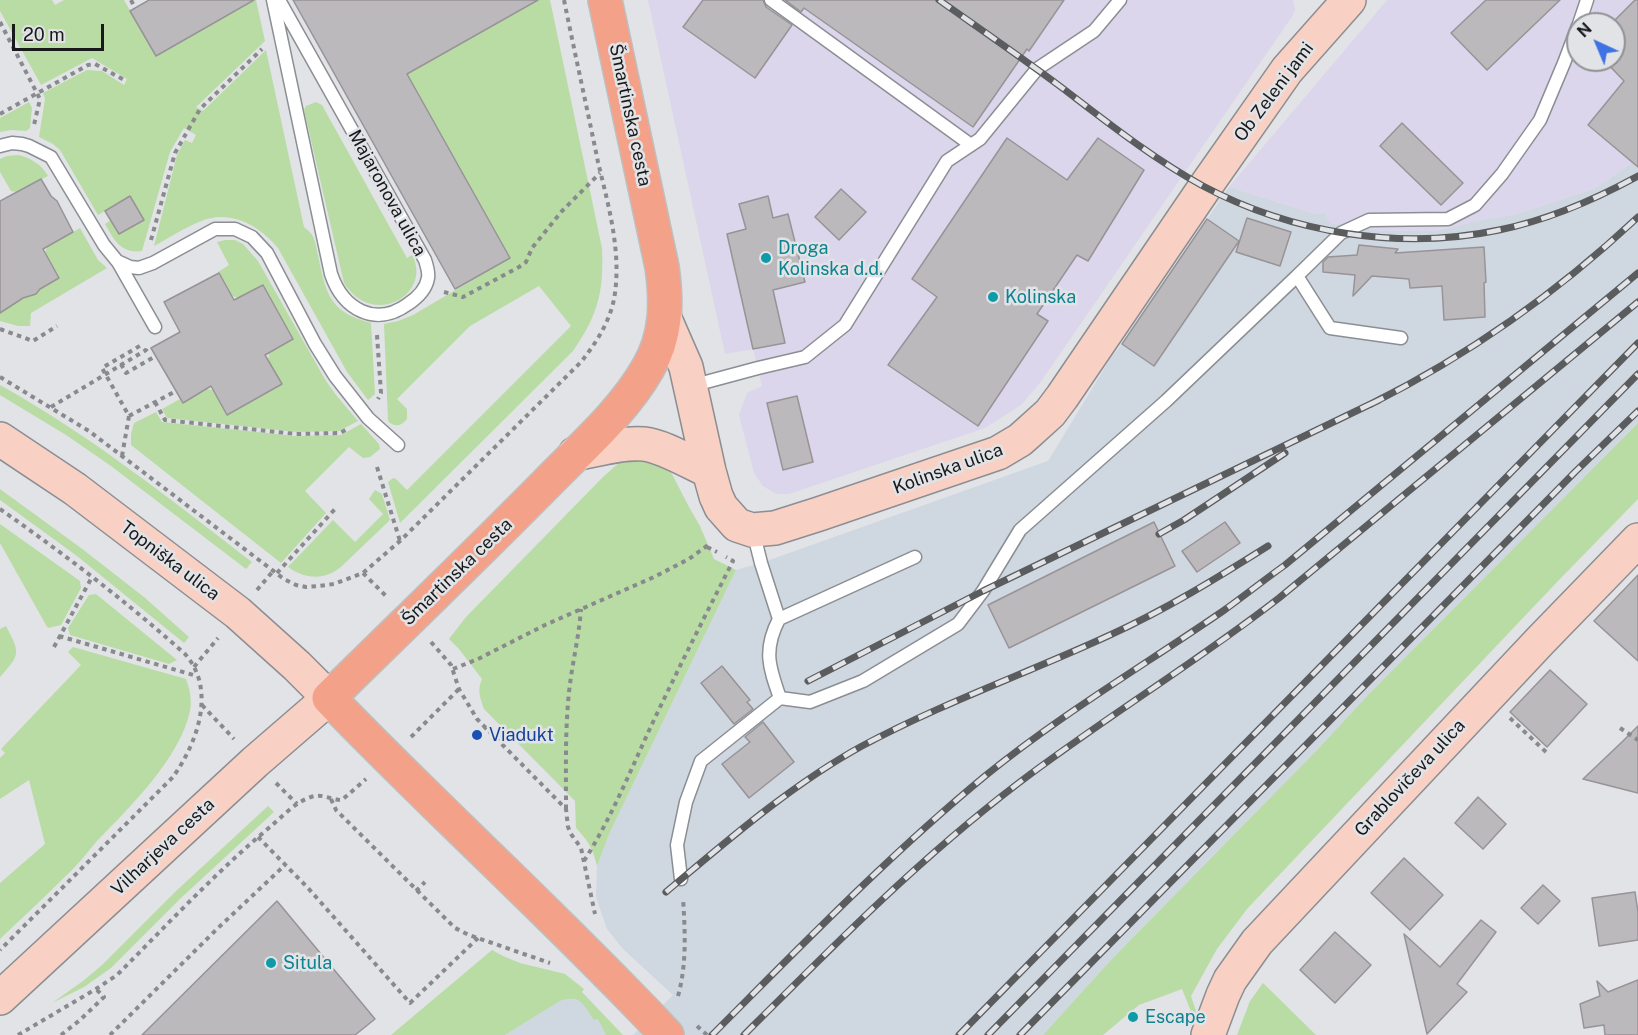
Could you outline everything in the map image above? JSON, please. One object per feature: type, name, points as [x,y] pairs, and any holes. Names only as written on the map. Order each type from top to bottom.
[{"type":"main road","name":"Šmartinska cesta","points":[[329,698],[575,454],[633,391],[655,355],[665,320],[661,259],[605,0]]},
{"type":"main road","points":[[329,698],[667,1035]]},
{"type":"street","name":"Ob Zeleni jami","points":[[1204,187],[1287,70],[1341,2]]},
{"type":"street","name":"Kolinska ulica","points":[[752,530],[775,528],[870,498],[984,459],[1020,440],[1041,422],[1062,397],[1204,187]]},
{"type":"street","points":[[665,320],[686,367],[716,496],[721,507],[736,525],[752,530]]},
{"type":"street","name":"Topniška ulica","points":[[0,439],[75,489],[238,613],[329,698]]},
{"type":"street","points":[[575,454],[644,444],[664,450],[709,471]]},
{"type":"street","name":"Grablovičeva ulica","points":[[1208,1035],[1222,995],[1257,942],[1638,540]]},
{"type":"street","name":"Vilharjeva cesta","points":[[0,998],[255,762],[329,698]]},
{"type":"lane","points":[[273,0],[335,286],[351,305],[365,313],[376,314],[392,313],[402,309],[420,295],[425,287]]},
{"type":"lane","name":"Majaronova ulica","points":[[279,0],[425,260],[428,278],[425,287]]},
{"type":"lane","points":[[771,0],[971,146]]},
{"type":"lane","points":[[690,386],[805,357],[845,325],[947,161],[980,139],[1037,69],[1094,31],[1120,0]]},
{"type":"lane","points":[[681,879],[677,845],[686,802],[701,761],[780,698],[810,702],[863,681],[958,624],[983,591],[1020,530],[1166,401],[1341,233],[1369,220],[1448,219],[1475,205],[1502,174],[1540,120],[1566,55]]},
{"type":"lane","points":[[0,146],[12,143],[22,144],[51,158],[104,245],[117,261],[153,333]]},
{"type":"lane","points":[[117,261],[139,268],[215,229],[235,229],[252,237],[267,253],[315,345],[335,376],[368,418],[398,445]]},
{"type":"lane","points":[[1297,276],[1330,328],[1401,338]]},
{"type":"lane","points":[[752,530],[779,619]]},
{"type":"lane","points":[[780,698],[770,671],[768,653],[772,632],[779,619],[915,557]]},
{"type":"path","points":[[131,0],[135,8]]},
{"type":"path","points":[[0,377],[89,431],[296,585],[306,587],[334,584],[363,573],[400,541],[581,362],[610,313],[615,295],[615,242],[564,0]]},
{"type":"path","points":[[0,22],[40,99],[36,119]]},
{"type":"path","points":[[144,266],[175,153],[200,109],[280,33]]},
{"type":"path","points":[[0,114],[88,65],[95,64],[126,81]]},
{"type":"path","points":[[425,287],[463,297],[519,267],[526,262],[532,249],[562,211],[601,172]]},
{"type":"path","points":[[376,314],[381,393]]},
{"type":"path","points":[[0,329],[33,341],[57,326]]},
{"type":"path","points":[[122,456],[129,416],[102,368],[153,333]]},
{"type":"path","points":[[51,407],[146,350]]},
{"type":"path","points":[[122,364],[126,373],[156,356]]},
{"type":"path","points":[[129,416],[176,391]]},
{"type":"path","points":[[155,402],[165,420],[296,434],[340,433],[368,418]]},
{"type":"path","points":[[377,467],[400,541]]},
{"type":"path","points":[[0,509],[92,577],[185,654],[194,667],[201,698],[199,724],[188,752],[173,777],[0,950]]},
{"type":"path","points":[[276,572],[335,509]]},
{"type":"path","points":[[566,809],[477,718],[459,689],[453,669],[478,659],[544,624],[654,577],[689,559],[707,547],[711,541]]},
{"type":"path","points":[[584,862],[618,799],[664,698],[733,561],[707,547]]},
{"type":"path","points":[[54,647],[92,577]]},
{"type":"path","points":[[581,609],[580,630],[568,700],[566,809],[568,827],[581,848],[595,915]]},
{"type":"path","points":[[59,636],[197,676]]},
{"type":"path","points":[[442,706],[459,689]]},
{"type":"path","points":[[1507,716],[1546,752]]},
{"type":"path","points":[[477,735],[486,727]]},
{"type":"path","points":[[1620,728],[1638,740]]},
{"type":"path","points":[[18,1035],[117,975],[258,837],[297,804],[309,797],[325,796],[342,800],[350,794]]},
{"type":"path","points":[[331,798],[336,810],[455,928],[550,963]]},
{"type":"path","points":[[258,837],[308,888],[410,1003],[478,938]]},
{"type":"path","points":[[110,1035],[285,865]]},
{"type":"path","points":[[678,996],[684,977],[684,916],[681,879]]},
{"type":"path","points":[[416,891],[425,882]]},
{"type":"path","points":[[62,1035],[104,997],[96,989]]},
{"type":"shaded area","points":[[648,0],[1293,0],[1295,9],[1040,383],[1021,405],[985,428],[789,494],[776,494],[763,486],[754,473],[739,415],[747,393],[762,386],[753,349],[725,354]]},
{"type":"shaded area","points":[[1387,0],[1638,0],[1638,159],[1594,189],[1517,214],[1436,231],[1383,231],[1330,223],[1325,213],[1315,214],[1229,187]]},
{"type":"shaded area","points":[[1638,159],[1638,423],[1368,695],[1110,961],[1043,1035],[633,1035],[673,995],[623,949],[607,929],[596,897],[597,866],[610,832],[736,570],[1048,461],[1112,356],[1229,187],[1315,214],[1325,213],[1330,223],[1383,231],[1436,231],[1517,214],[1594,189]]},
{"type":"shaded area","points":[[570,998],[582,1002],[598,1018],[606,1035],[505,1035],[560,1001]]},
{"type":"green space","points":[[0,0],[52,0],[55,5],[64,0],[124,0],[156,56],[249,3],[248,0],[256,0],[265,41],[196,107],[203,111],[266,50],[304,227],[311,233],[314,240],[327,291],[338,307],[346,313],[371,323],[375,394],[368,400],[347,372],[278,248],[262,232],[243,221],[232,218],[210,218],[154,246],[177,155],[185,140],[192,143],[196,135],[184,128],[170,152],[142,251],[129,250],[119,245],[105,224],[111,220],[119,234],[144,220],[130,196],[98,215],[60,150],[39,137],[45,99],[43,93],[87,70],[102,71],[124,85],[127,79],[92,58],[41,85],[0,11]]},
{"type":"green space","points":[[365,0],[550,0],[602,248],[602,278],[598,302],[582,338],[573,351],[400,523],[388,482],[393,478],[396,479],[407,490],[571,326],[539,286],[470,326],[397,399],[407,409],[407,419],[398,425],[393,425],[388,421],[384,324],[413,315],[510,258]]},
{"type":"green space","points":[[29,102],[32,108],[30,128],[26,131],[0,132],[0,118]]},
{"type":"green space","points":[[316,102],[322,105],[407,258],[412,255],[416,269],[414,282],[408,293],[397,301],[384,305],[370,304],[356,297],[344,283],[304,110],[306,106]]},
{"type":"green space","points":[[18,155],[35,162],[48,176],[16,192],[11,191],[0,172],[0,159]]},
{"type":"green space","points":[[80,228],[98,260],[107,268],[31,313],[30,326],[18,326],[0,321],[0,301],[5,310],[23,298],[36,294],[40,289],[59,278],[45,253],[47,247]]},
{"type":"green space","points":[[235,240],[243,244],[258,261],[326,381],[358,421],[339,431],[297,432],[167,418],[162,409],[180,399],[183,403],[206,389],[213,390],[227,415],[281,384],[268,360],[269,352],[293,339],[263,285],[239,298],[232,296],[218,272],[229,265],[217,242]]},
{"type":"green space","points":[[0,385],[98,446],[252,562],[246,569],[111,466],[66,435],[0,395]]},
{"type":"green space","points":[[156,412],[162,422],[295,436],[341,435],[361,424],[379,444],[380,449],[370,457],[363,458],[349,447],[305,491],[326,513],[281,563],[131,445],[134,423]]},
{"type":"green space","points":[[1638,423],[1638,499],[1247,909],[1217,949],[1191,996],[1196,1014],[1192,1014],[1182,989],[1139,1005],[1103,1035],[1043,1035],[1110,961],[1368,695]]},
{"type":"green space","points":[[635,455],[667,467],[700,526],[714,559],[736,570],[610,832],[597,866],[590,845],[576,828],[575,801],[484,709],[479,690],[482,679],[449,639],[466,617],[603,477],[622,460]]},
{"type":"green space","points":[[0,489],[144,597],[189,637],[184,643],[77,556],[0,500]]},
{"type":"green space","points":[[375,490],[382,494],[390,520],[342,566],[329,574],[316,577],[302,574],[288,567],[333,520],[355,542],[383,514],[369,499]]},
{"type":"green space","points":[[0,524],[80,581],[81,588],[61,625],[48,628],[46,625],[0,543]]},
{"type":"green space","points":[[96,594],[177,660],[169,664],[70,635],[68,628],[89,595]]},
{"type":"green space","points":[[6,626],[14,642],[16,653],[12,663],[0,677],[0,629]]},
{"type":"green space","points":[[73,647],[186,679],[191,703],[190,711],[176,746],[152,781],[73,869],[0,939],[0,883],[45,844],[29,780],[0,799],[0,758],[5,753],[1,749],[81,665],[68,652]]},
{"type":"green space","points":[[268,806],[274,812],[181,898],[111,968],[84,987],[52,1003],[102,965],[175,892]]},
{"type":"green space","points":[[492,950],[520,963],[565,974],[584,989],[582,992],[623,1035],[606,1035],[598,1019],[594,1020],[581,1002],[567,999],[505,1035],[391,1035]]},
{"type":"green space","points":[[1263,983],[1316,1035],[1237,1035],[1250,1001]]},
{"type":"building","points":[[149,0],[254,0],[156,56],[130,11]]},
{"type":"building","points":[[293,0],[538,0],[407,74],[510,258],[455,289]]},
{"type":"building","points":[[703,0],[763,0],[766,7],[792,25],[755,78],[683,27]]},
{"type":"building","points":[[785,0],[1064,0],[973,127],[804,8],[801,12]]},
{"type":"building","points":[[1486,0],[1560,0],[1487,70],[1451,33]]},
{"type":"building","points":[[1635,0],[1638,0],[1638,167],[1588,125],[1624,81],[1615,72],[1626,72],[1626,12],[1623,12]]},
{"type":"building","points":[[1402,123],[1463,183],[1441,205],[1380,146]]},
{"type":"building","name":"Kolinska","points":[[1007,138],[1067,180],[1098,138],[1144,170],[1088,261],[1077,255],[1037,314],[1048,321],[978,426],[888,365],[937,297],[912,279]]},
{"type":"building","points":[[41,179],[51,196],[57,201],[73,232],[43,249],[59,278],[40,289],[36,294],[23,298],[0,313],[0,201]]},
{"type":"building","points":[[841,189],[866,212],[839,240],[815,217]]},
{"type":"building","points":[[130,196],[144,220],[119,234],[105,211]]},
{"type":"building","name":"Droga Kolinska d.d.","points":[[768,196],[773,218],[788,214],[805,282],[773,290],[785,343],[753,349],[727,234],[746,229],[739,204]]},
{"type":"building","points":[[1247,218],[1291,232],[1280,266],[1236,252]]},
{"type":"building","points":[[1207,219],[1239,241],[1154,366],[1122,344]]},
{"type":"building","points":[[1359,245],[1398,249],[1395,253],[1484,247],[1485,317],[1444,320],[1442,286],[1410,288],[1409,279],[1372,276],[1353,296],[1355,275],[1323,272],[1323,262],[1328,257],[1357,255]]},
{"type":"building","points":[[219,273],[234,300],[263,285],[293,339],[265,355],[282,384],[227,415],[211,386],[183,403],[151,348],[180,332],[164,302]]},
{"type":"building","points":[[797,396],[813,462],[783,470],[767,403]]},
{"type":"building","points":[[1154,522],[1175,566],[1009,648],[988,605]]},
{"type":"building","points":[[1225,522],[1240,543],[1197,572],[1182,551]]},
{"type":"building","points":[[1638,575],[1638,661],[1594,621]]},
{"type":"building","points":[[722,666],[750,700],[747,702],[753,709],[734,724],[701,683]]},
{"type":"building","points":[[1550,670],[1587,704],[1547,747],[1510,712]]},
{"type":"building","points":[[763,722],[794,762],[749,798],[722,764],[750,742],[745,737]]},
{"type":"building","points":[[1638,726],[1638,793],[1583,779],[1623,741]]},
{"type":"building","points":[[1478,797],[1506,824],[1483,849],[1455,823]]},
{"type":"building","points":[[1404,858],[1443,895],[1410,930],[1371,893]]},
{"type":"building","points":[[1543,885],[1560,901],[1538,924],[1521,908]]},
{"type":"building","points":[[1635,892],[1638,940],[1599,946],[1592,898]]},
{"type":"building","name":"Situla","points":[[277,901],[375,1019],[355,1035],[142,1035]]},
{"type":"building","points":[[1481,920],[1496,932],[1457,984],[1467,992],[1427,1034],[1404,934],[1440,967]]},
{"type":"building","points":[[1335,932],[1371,965],[1335,1003],[1300,970]]},
{"type":"building","points":[[1638,980],[1638,1035],[1605,1035],[1604,1025],[1584,1028],[1580,1004],[1600,996],[1597,981],[1608,992]]},
{"type":"railway","points":[[939,0],[1130,139],[1184,175],[1237,202],[1272,216],[1309,226],[1347,234],[1385,238],[1423,239],[1461,236],[1517,226],[1553,215],[1588,201],[1638,176]]},
{"type":"railway","points":[[1371,404],[1443,365],[1511,320],[1576,271],[1638,217]]},
{"type":"railway","points":[[712,1035],[879,870],[985,776],[1043,732],[1223,611],[1285,565],[1638,273]]},
{"type":"railway","points":[[744,1035],[809,970],[944,843],[1048,761],[1279,598],[1638,302]]},
{"type":"railway","points":[[959,1035],[1638,343]]},
{"type":"railway","points":[[988,1035],[1638,374]]},
{"type":"railway","points":[[808,681],[983,591],[1379,400]]},
{"type":"railway","points":[[1020,1035],[1576,471],[1638,411]]},
{"type":"railway","points":[[1159,534],[1285,453]]},
{"type":"railway","points":[[666,892],[785,796],[862,746],[892,730],[1079,649],[1151,615],[1268,546]]},
{"type":"place","name":"Droga Kolinska d.d.","points":[[766,258]]},
{"type":"place","name":"Kolinska","points":[[993,297]]},
{"type":"place","name":"Viadukt","points":[[477,735]]},
{"type":"place","name":"Situla","points":[[271,963]]},
{"type":"place","name":"Escape","points":[[1133,1017]]}]
